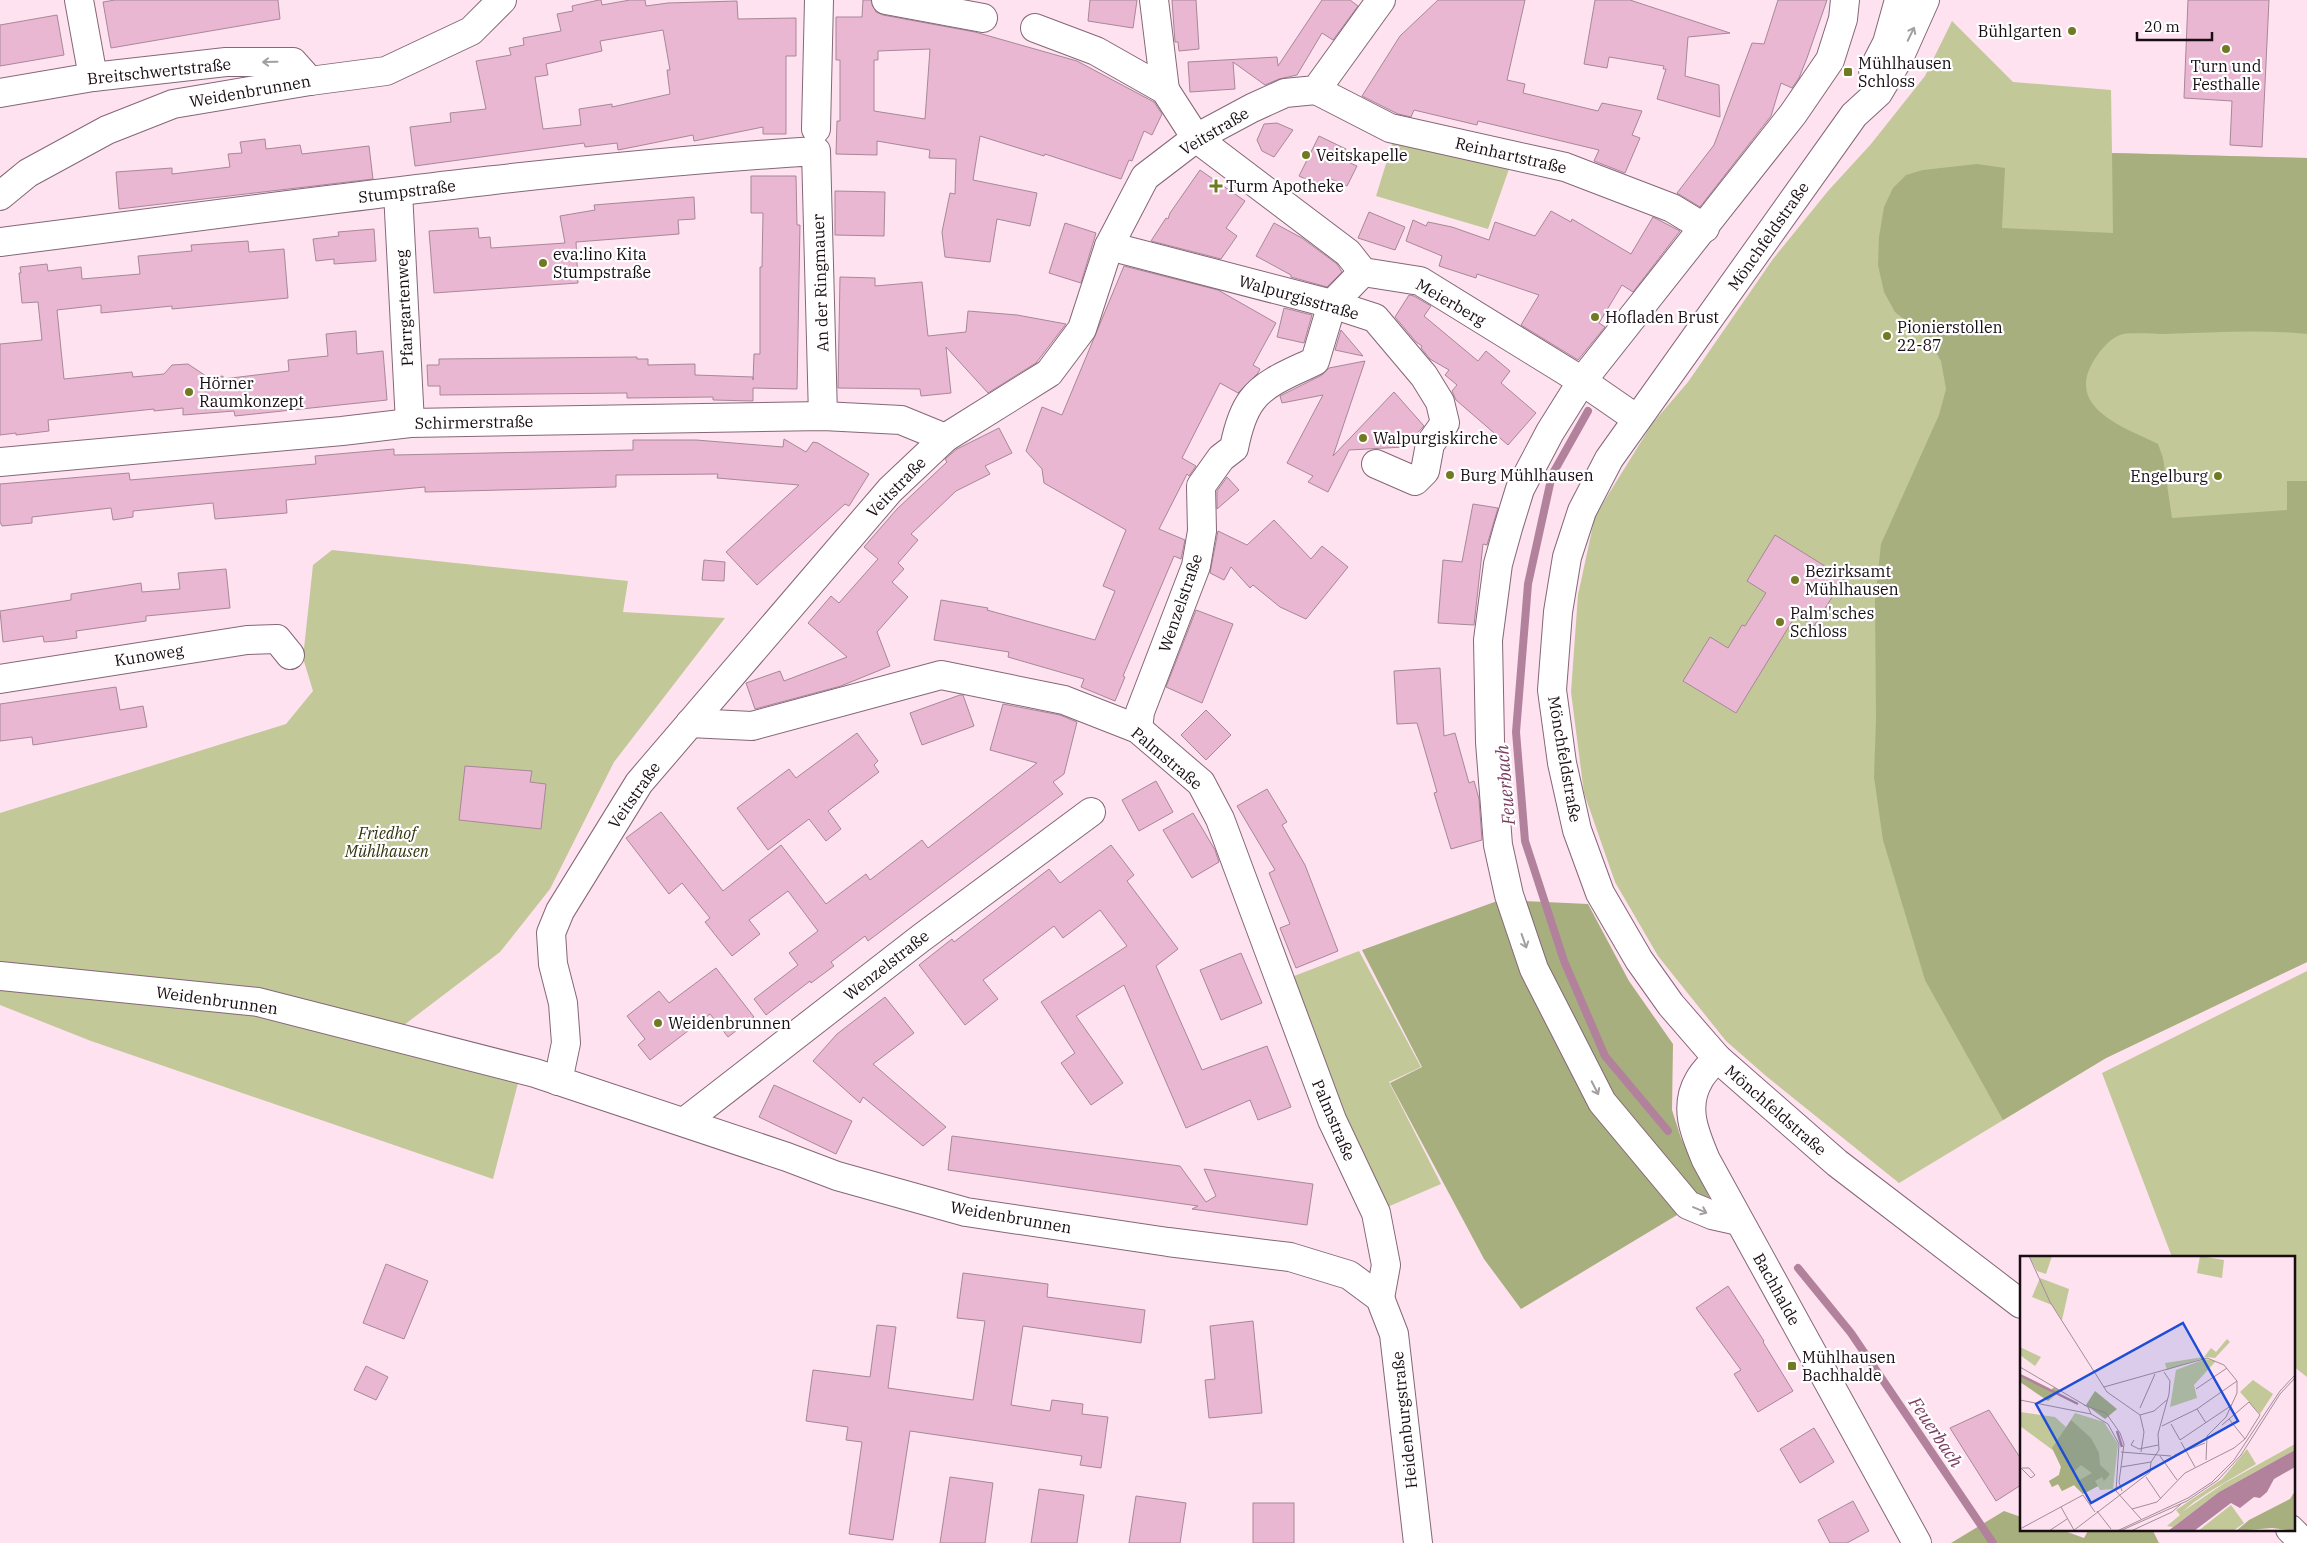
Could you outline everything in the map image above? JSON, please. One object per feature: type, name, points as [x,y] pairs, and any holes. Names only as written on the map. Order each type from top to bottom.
[{"type":"street","points":[[79,0],[93,77]]},
{"type":"street","name":"Weidenbrunnen","points":[[0,196],[28,173],[108,130],[173,104],[310,81],[386,71],[471,30],[502,0]]},
{"type":"street","name":"An der Ringmauer","points":[[819,0],[816,140],[823,416]]},
{"type":"street","points":[[886,0],[983,18]]},
{"type":"street","points":[[1154,0],[1164,90]]},
{"type":"street","points":[[1316,90],[1381,0]]},
{"type":"street","points":[[1739,1221],[1712,1215],[1688,1205],[1602,1102],[1534,969],[1508,895],[1498,845],[1490,742],[1488,640],[1498,564],[1520,489],[1550,432],[1582,381],[1705,228],[1793,114],[1830,60],[1843,19],[1845,0]]},
{"type":"street","name":"Mönchfeldstraße","points":[[1854,115],[1867,81],[1887,42],[1899,0]]},
{"type":"street","name":"Mönchfeldstraße","points":[[1925,0],[1900,56],[1878,93],[1854,115],[1609,459],[1582,511],[1567,557],[1558,612],[1552,690],[1562,763],[1577,830],[1600,893],[1639,960],[1671,1005],[1716,1058],[1837,1163],[2020,1303]]},
{"type":"street","points":[[1035,28],[1096,51],[1164,90],[1196,138],[1348,252],[1363,272]]},
{"type":"street","name":"Breitschwertstraße","points":[[0,93],[93,77],[226,62],[293,62],[310,81]]},
{"type":"street","name":"Veitstraße","points":[[558,1081],[566,1043],[563,1003],[553,964],[551,933],[560,911],[639,783],[890,490],[945,438],[1049,373],[1082,329],[1109,246],[1145,177],[1196,138],[1252,108],[1285,93],[1316,90]]},
{"type":"street","name":"Reinhartstraße","points":[[1316,90],[1390,128],[1565,167],[1672,208],[1705,228]]},
{"type":"street","name":"Stumpstraße","points":[[0,242],[648,163],[816,140]]},
{"type":"street","name":"Pfarrgartenweg","points":[[398,192],[410,423]]},
{"type":"street","name":"Walpurgisstraße","points":[[1109,246],[1332,304],[1375,318],[1424,376],[1440,402],[1445,423],[1430,444],[1425,471],[1415,481],[1376,464]]},
{"type":"street","name":"Meierberg","points":[[1363,272],[1420,280],[1582,381],[1637,419]]},
{"type":"street","name":"Wenzelstraße","points":[[1138,729],[1140,712],[1196,566],[1202,531],[1201,486],[1221,458],[1234,448],[1238,432],[1252,400],[1270,384],[1315,361],[1332,304],[1363,272]]},
{"type":"street","name":"Schirmerstraße","points":[[0,462],[342,431],[410,423],[823,416],[901,420],[945,438]]},
{"type":"street","name":"Kunoweg","points":[[0,679],[247,640],[277,639],[290,655]]},
{"type":"street","name":"Palmstraße","points":[[690,723],[752,726],[940,675],[1064,700],[1138,729],[1201,783],[1220,819],[1332,1120],[1376,1213],[1386,1265],[1380,1298]]},
{"type":"street","name":"Wenzelstraße","points":[[684,1122],[921,938],[1091,812]]},
{"type":"street","name":"Weidenbrunnen","points":[[0,976],[258,1002],[558,1081],[684,1122],[837,1176],[966,1212],[1290,1258],[1349,1275],[1380,1298]]},
{"type":"street","name":"Bachhalde","points":[[1716,1058],[1698,1081],[1690,1108],[1694,1132],[1706,1160],[1739,1221],[1917,1543]]},
{"type":"street","name":"Heidenburgstraße","points":[[1380,1298],[1394,1334],[1418,1543]]},
{"type":"street","points":[[2291,1530],[2304,1543]]},
{"type":"green space","points":[[1952,21],[2013,82],[2111,90],[2112,153],[2307,158],[2307,962],[2106,1058],[1899,1183],[1766,1076],[1726,1041],[1658,956],[1615,882],[1584,793],[1571,692],[1578,595],[1595,516],[1652,424],[1688,382],[1773,259],[1828,191],[1871,144],[1925,76]]},
{"type":"green space","points":[[1394,138],[1510,166],[1488,229],[1376,196]]},
{"type":"green space","points":[[2112,153],[2307,158],[2307,334],[2253,332],[2124,334],[2112,339],[2101,350],[2086,378],[2087,392],[2093,404],[2103,415],[2158,444],[2163,458],[2172,518],[2287,510],[2287,481],[2307,481],[2307,962],[2106,1058],[2003,1120],[1925,980],[1883,840],[1874,777],[1876,719],[1875,600],[1881,544],[1939,415],[1946,389],[1941,361],[1929,340],[1895,312],[1884,292],[1878,265],[1879,237],[1884,207],[1893,188],[1906,175],[1923,170],[1977,164],[2005,168],[2002,228],[2113,233]]},
{"type":"green space","name":"Friedhof Mühlhausen","points":[[332,550],[628,581],[623,612],[725,618],[614,762],[550,889],[500,952],[404,1025],[237,987],[0,965],[0,813],[286,724],[313,691],[303,658],[313,565]]},
{"type":"green space","points":[[1500,900],[1588,904],[1629,981],[1673,1044],[1672,1110],[1681,1138],[1711,1201],[1682,1212],[1521,1309],[1484,1259],[1390,1083],[1422,1067],[1362,950]]},
{"type":"green space","points":[[1359,951],[1421,1067],[1389,1082],[1441,1184],[1385,1208],[1340,1115],[1289,978]]},
{"type":"green space","points":[[2307,971],[2307,1377],[2294,1367],[2294,1256],[2172,1256],[2102,1073]]},
{"type":"green space","points":[[0,988],[229,1009],[492,1074],[518,1083],[493,1179],[91,1041],[0,1005]]},
{"type":"green space","points":[[2004,1511],[2020,1517],[2020,1530],[2062,1530],[2084,1538],[2088,1530],[2152,1530],[2159,1543],[1951,1543]]},
{"type":"building","points":[[115,0],[278,0],[280,19],[111,48],[103,2]]},
{"type":"building","points":[[599,0],[601,0],[602,5],[630,0],[645,0],[646,6],[668,3],[737,1],[738,19],[796,18],[796,56],[786,56],[786,134],[763,134],[763,127],[694,141],[693,135],[618,150],[617,143],[585,147],[584,143],[415,166],[410,127],[451,122],[450,113],[486,109],[476,61],[511,55],[509,48],[524,45],[523,38],[561,31],[557,14],[573,11],[572,6]],"holes":[[[663,30],[670,70],[667,70],[670,94],[612,107],[612,104],[579,109],[581,125],[543,129],[535,77],[548,75],[546,64],[602,51],[600,41]]]},
{"type":"building","points":[[863,0],[871,0],[876,12],[883,15],[975,32],[1077,61],[1154,102],[1162,114],[1152,135],[1144,131],[1132,161],[1129,160],[1121,179],[1045,154],[1044,156],[980,136],[973,180],[1037,193],[1030,226],[997,219],[990,262],[945,257],[942,232],[950,193],[955,194],[956,159],[929,158],[930,150],[877,141],[877,155],[836,154],[837,121],[840,121],[840,60],[836,60],[836,17],[862,17]],"holes":[[[930,49],[925,119],[874,111],[874,60],[878,60],[878,51]]]},
{"type":"building","points":[[1090,0],[1137,0],[1133,28],[1088,21]]},
{"type":"building","points":[[1172,0],[1196,0],[1199,49],[1179,51],[1178,42],[1175,42]]},
{"type":"building","points":[[1322,0],[1350,0],[1358,6],[1333,40],[1322,33],[1297,75],[1279,79],[1265,85],[1233,62],[1235,89],[1190,92],[1188,62],[1277,57],[1278,66]]},
{"type":"building","points":[[1438,0],[1525,0],[1507,80],[1525,84],[1523,93],[1598,111],[1602,103],[1642,111],[1632,135],[1640,138],[1625,173],[1594,161],[1599,150],[1478,121],[1477,125],[1414,110],[1411,117],[1398,114],[1362,96],[1400,36]]},
{"type":"building","points":[[1595,0],[1630,0],[1730,33],[1688,37],[1685,76],[1719,85],[1720,117],[1657,99],[1666,69],[1663,69],[1664,66],[1609,57],[1607,68],[1584,64]]},
{"type":"building","points":[[1778,0],[1827,0],[1799,78],[1792,88],[1781,83],[1771,116],[1700,207],[1677,193],[1714,145],[1752,43],[1764,44]]},
{"type":"building","name":"Turn und Festhalle","points":[[2188,0],[2269,0],[2262,147],[2230,145],[2232,101],[2184,98]]},
{"type":"building","points":[[57,15],[64,55],[0,66],[0,25]]},
{"type":"building","points":[[1277,123],[1293,130],[1274,157],[1262,151],[1257,140],[1264,124]]},
{"type":"building","points":[[1319,136],[1346,149],[1341,159],[1357,166],[1347,186],[1331,179],[1327,189],[1299,176]]},
{"type":"building","points":[[265,139],[266,149],[300,145],[302,154],[369,146],[373,179],[119,209],[116,172],[172,168],[172,174],[230,167],[228,154],[242,153],[240,142]]},
{"type":"building","points":[[1200,170],[1245,201],[1226,228],[1237,236],[1221,259],[1151,241]]},
{"type":"building","points":[[751,176],[796,176],[797,225],[800,225],[797,389],[753,388],[753,401],[713,400],[713,397],[627,398],[627,393],[440,395],[440,386],[428,386],[427,365],[439,365],[439,359],[637,357],[637,359],[648,359],[648,365],[695,364],[695,375],[753,377],[753,380],[754,354],[760,354],[760,267],[762,267],[763,213],[751,213]]},
{"type":"building","points":[[835,191],[885,192],[884,236],[835,235]]},
{"type":"building","points":[[694,197],[695,219],[678,220],[679,234],[576,242],[578,283],[434,293],[429,231],[478,228],[479,238],[490,237],[491,248],[565,243],[560,216],[595,210],[594,205]]},
{"type":"building","points":[[1551,211],[1571,222],[1572,219],[1631,254],[1653,217],[1680,231],[1633,292],[1622,285],[1599,323],[1605,327],[1578,360],[1521,325],[1539,295],[1477,274],[1476,278],[1439,266],[1442,256],[1406,241],[1413,220],[1426,226],[1428,222],[1452,227],[1489,240],[1495,222],[1535,236]]},
{"type":"building","points":[[1369,212],[1405,227],[1395,250],[1358,238]]},
{"type":"building","points":[[1065,223],[1096,233],[1081,283],[1049,273]]},
{"type":"building","points":[[1274,223],[1302,238],[1337,264],[1342,272],[1327,287],[1291,277],[1291,275],[1256,256]]},
{"type":"building","points":[[374,229],[376,261],[334,264],[334,259],[316,261],[313,239],[339,236],[338,232]]},
{"type":"building","points":[[248,241],[249,252],[284,249],[288,298],[172,309],[172,306],[101,313],[101,305],[57,310],[64,379],[132,372],[133,377],[164,374],[172,365],[188,364],[209,378],[223,376],[223,379],[289,371],[288,360],[328,356],[326,334],[356,331],[357,354],[383,351],[387,400],[235,416],[234,411],[183,415],[183,408],[154,411],[154,409],[48,420],[49,431],[0,435],[0,344],[42,340],[38,302],[22,303],[20,267],[47,264],[48,271],[81,267],[82,279],[140,274],[138,256],[192,251],[191,245]]},
{"type":"building","points":[[1124,266],[1218,290],[1276,323],[1253,365],[1260,369],[1258,373],[1238,393],[1220,383],[1182,458],[1196,466],[1189,476],[1187,474],[1159,529],[1185,540],[1181,559],[1174,556],[1123,676],[1125,677],[1115,701],[1081,687],[1084,679],[1008,657],[1009,652],[934,640],[941,600],[988,608],[987,610],[1095,640],[1115,591],[1103,586],[1126,530],[1044,483],[1042,469],[1026,451],[1042,407],[1062,415]]},
{"type":"building","points":[[840,277],[875,278],[875,286],[922,282],[928,336],[966,332],[968,311],[1017,315],[1066,324],[1036,363],[988,393],[946,347],[951,393],[921,396],[920,389],[838,388]]},
{"type":"building","points":[[1409,295],[1431,306],[1424,316],[1478,361],[1486,351],[1510,371],[1501,383],[1536,413],[1508,445],[1456,400],[1452,391],[1457,385],[1445,375],[1449,370],[1430,359],[1421,348],[1422,346],[1416,342],[1395,317]]},
{"type":"building","points":[[1284,308],[1312,315],[1304,343],[1277,337]]},
{"type":"building","points":[[1341,330],[1363,356],[1335,350]]},
{"type":"building","points":[[1365,361],[1333,456],[1394,392],[1424,426],[1404,447],[1349,450],[1328,492],[1308,482],[1313,476],[1287,463],[1323,395],[1282,403],[1280,396],[1322,375],[1329,368]]},
{"type":"building","points":[[999,428],[1012,453],[985,466],[990,474],[956,491],[911,534],[918,540],[898,563],[904,569],[892,582],[908,597],[877,632],[890,666],[841,686],[755,709],[746,683],[780,671],[784,681],[847,657],[808,623],[831,596],[839,603],[878,559],[864,547],[897,509],[947,462],[945,459],[957,449]]},
{"type":"building","points":[[784,439],[806,452],[813,442],[818,443],[869,474],[849,506],[845,504],[757,585],[726,552],[799,485],[717,478],[718,474],[616,475],[616,487],[425,492],[425,487],[286,500],[287,513],[215,519],[213,503],[133,511],[133,517],[113,520],[111,508],[32,517],[32,523],[2,526],[0,522],[0,484],[129,473],[130,480],[316,464],[315,456],[394,449],[394,455],[633,450],[633,440],[696,440],[783,447]]},
{"type":"building","points":[[1227,477],[1239,490],[1217,509],[1217,491]]},
{"type":"building","points":[[1473,504],[1498,508],[1487,545],[1483,544],[1474,625],[1438,623],[1443,560],[1462,562]]},
{"type":"building","points":[[1274,520],[1311,559],[1322,546],[1348,567],[1306,619],[1280,607],[1253,585],[1250,588],[1231,567],[1224,580],[1210,573],[1218,531],[1247,545]]},
{"type":"building","name":"Palm'sches Schloss","points":[[1775,535],[1844,578],[1814,626],[1796,615],[1736,713],[1683,681],[1710,637],[1728,648],[1742,625],[1745,626],[1766,593],[1747,581]]},
{"type":"building","points":[[704,560],[725,562],[724,581],[702,580]]},
{"type":"building","points":[[226,569],[230,608],[146,616],[146,621],[76,631],[77,638],[44,642],[43,636],[3,642],[0,611],[71,600],[71,594],[141,583],[142,592],[180,589],[178,573]]},
{"type":"building","points":[[1196,610],[1233,624],[1202,703],[1166,687]]},
{"type":"building","points":[[1440,668],[1444,736],[1455,733],[1469,783],[1474,781],[1479,799],[1482,840],[1451,849],[1434,793],[1437,792],[1417,723],[1397,724],[1394,671]]},
{"type":"building","points":[[116,687],[120,710],[143,706],[147,727],[33,745],[32,737],[0,741],[0,704]]},
{"type":"building","points":[[963,695],[974,726],[922,745],[910,713]]},
{"type":"building","points":[[1003,704],[1060,715],[1077,722],[1064,774],[1053,782],[1063,794],[868,941],[865,936],[831,962],[834,966],[811,983],[810,981],[766,1015],[754,999],[798,965],[789,953],[818,931],[788,891],[749,920],[760,934],[732,956],[705,922],[710,918],[682,883],[669,894],[626,838],[661,812],[723,891],[781,845],[826,904],[866,874],[870,880],[922,840],[928,848],[1037,763],[990,750]]},
{"type":"building","points":[[1206,710],[1231,735],[1206,760],[1181,735]]},
{"type":"building","points":[[857,733],[878,761],[874,765],[879,772],[828,811],[841,829],[826,841],[809,819],[768,850],[737,808],[789,769],[796,778]]},
{"type":"building","points":[[465,766],[532,771],[530,782],[546,784],[541,829],[459,820]]},
{"type":"building","points":[[1156,781],[1173,812],[1139,831],[1122,800]]},
{"type":"building","points":[[1267,789],[1287,822],[1282,825],[1305,865],[1338,951],[1296,968],[1280,928],[1290,924],[1269,873],[1275,870],[1237,806]]},
{"type":"building","points":[[1193,813],[1215,850],[1219,862],[1192,878],[1163,830]]},
{"type":"building","points":[[1111,845],[1134,875],[1127,881],[1178,949],[1156,966],[1202,1070],[1267,1046],[1291,1107],[1258,1120],[1250,1100],[1186,1128],[1124,985],[1076,1016],[1123,1083],[1091,1105],[1061,1063],[1075,1053],[1041,1002],[1127,946],[1100,910],[1063,938],[1054,926],[983,980],[998,999],[965,1025],[919,965],[952,939],[954,942],[1049,869],[1060,883]]},
{"type":"building","points":[[1241,953],[1262,1003],[1221,1020],[1200,970]]},
{"type":"building","points":[[716,968],[754,1017],[728,1037],[710,1014],[650,1060],[638,1045],[645,1039],[627,1016],[659,991],[669,1003]]},
{"type":"building","points":[[885,997],[914,1033],[873,1064],[946,1127],[923,1146],[863,1097],[860,1103],[813,1061],[837,1034]]},
{"type":"building","points":[[774,1085],[852,1121],[836,1154],[759,1117]]},
{"type":"building","points":[[952,1136],[1180,1166],[1206,1202],[1216,1196],[1204,1169],[1313,1184],[1307,1225],[1192,1209],[1198,1206],[948,1170]]},
{"type":"building","points":[[386,1264],[428,1281],[404,1339],[363,1323]]},
{"type":"building","points":[[963,1273],[1048,1284],[1047,1297],[1145,1310],[1141,1343],[1023,1326],[1011,1405],[1050,1411],[1052,1400],[1083,1404],[1082,1414],[1108,1417],[1101,1468],[1080,1465],[1082,1456],[910,1431],[893,1540],[849,1534],[862,1442],[846,1440],[848,1427],[806,1421],[813,1370],[870,1377],[877,1325],[896,1327],[888,1388],[973,1400],[985,1321],[957,1318]]},
{"type":"building","points":[[1728,1286],[1764,1341],[1793,1391],[1758,1412],[1734,1374],[1741,1370],[1696,1308]]},
{"type":"building","points":[[1253,1321],[1262,1413],[1209,1418],[1205,1380],[1215,1379],[1210,1326]]},
{"type":"building","points":[[366,1366],[388,1377],[376,1400],[354,1390]]},
{"type":"building","points":[[1989,1410],[2020,1457],[2020,1486],[1996,1501],[1950,1428]]},
{"type":"building","points":[[1814,1428],[1834,1462],[1800,1483],[1780,1449]]},
{"type":"building","points":[[950,1477],[993,1483],[985,1543],[940,1543]]},
{"type":"building","points":[[1039,1489],[1084,1495],[1077,1543],[1031,1543]]},
{"type":"building","points":[[1136,1496],[1186,1503],[1180,1543],[1129,1543]]},
{"type":"building","points":[[1853,1501],[1869,1531],[1847,1543],[1830,1543],[1818,1520]]},
{"type":"building","points":[[1253,1503],[1294,1503],[1294,1543],[1253,1543]]},
{"type":"waterway","name":"Feuerbach","points":[[1588,411],[1552,475],[1528,584],[1516,732],[1525,841],[1564,961],[1605,1056],[1668,1131]]},
{"type":"waterway","name":"Feuerbach","points":[[1798,1268],[1851,1333],[1993,1543]]},
{"type":"place","name":"Bühlgarten","points":[[2072,31]]},
{"type":"place","name":"Turn und Festhalle","points":[[2226,49]]},
{"type":"place","name":"Mühlhausen Schloss","points":[[1848,72]]},
{"type":"place","name":"Veitskapelle","points":[[1306,155]]},
{"type":"place","name":"Turm Apotheke","points":[[1216,186]]},
{"type":"place","name":"eva:lino Kita Stumpstraße","points":[[543,263]]},
{"type":"place","name":"Hofladen Brust","points":[[1595,317]]},
{"type":"place","name":"Pionierstollen 22-87","points":[[1887,336]]},
{"type":"place","name":"Hörner Raumkonzept","points":[[189,392]]},
{"type":"place","name":"Walpurgiskirche","points":[[1363,438]]},
{"type":"place","name":"Burg Mühlhausen","points":[[1450,475]]},
{"type":"place","name":"Engelburg","points":[[2218,476]]},
{"type":"place","name":"Bezirksamt Mühlhausen","points":[[1795,580]]},
{"type":"place","name":"Palm'sches Schloss","points":[[1780,622]]},
{"type":"place","name":"Weidenbrunnen","points":[[658,1023]]},
{"type":"place","name":"Mühlhausen Bachhalde","points":[[1792,1366]]}]
